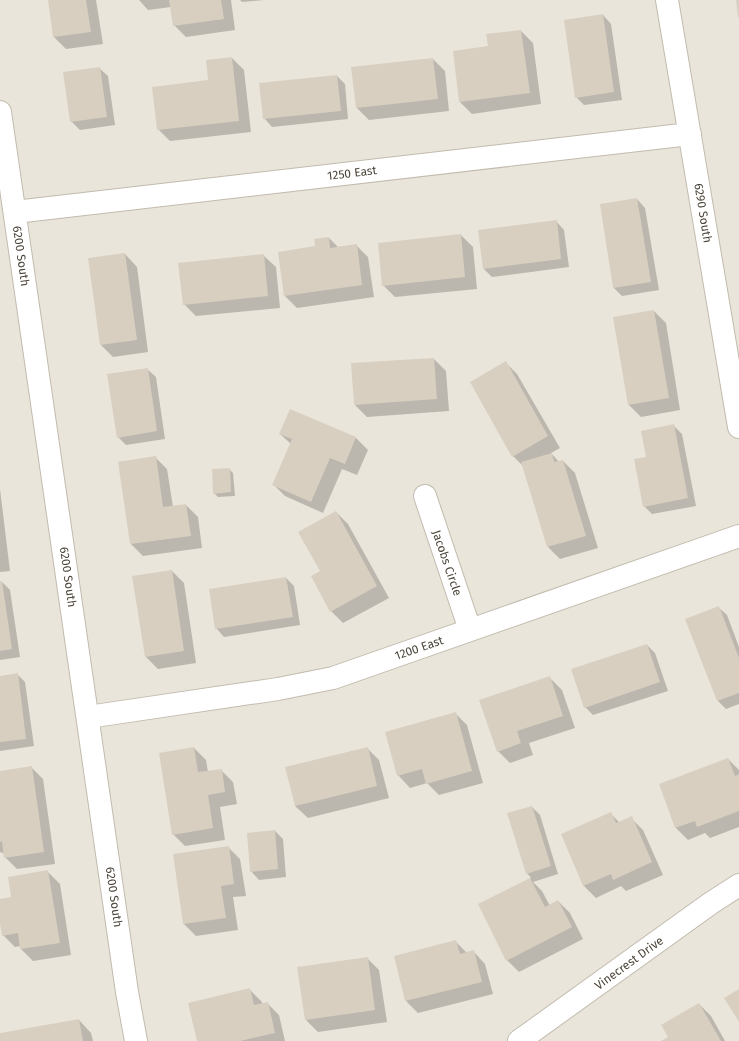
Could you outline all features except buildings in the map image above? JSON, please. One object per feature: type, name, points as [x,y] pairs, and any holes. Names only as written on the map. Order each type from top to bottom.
[{"type":"street","name":"6290 South","points":[[667,0],[739,426]]},
{"type":"street","name":"6200 South","points":[[0,112],[126,984],[136,1041]]},
{"type":"street","name":"1250 East","points":[[15,212],[690,134]]},
{"type":"street","name":"Jacobs Circle","points":[[425,496],[470,630]]},
{"type":"street","name":"1200 East","points":[[88,716],[278,689],[332,678],[739,536]]},
{"type":"street","name":"Vinecrest Drive","points":[[519,1041],[711,903],[739,885]]},
{"type":"shaded area","points":[[0,0],[739,0],[739,1041],[0,1041]]}]
